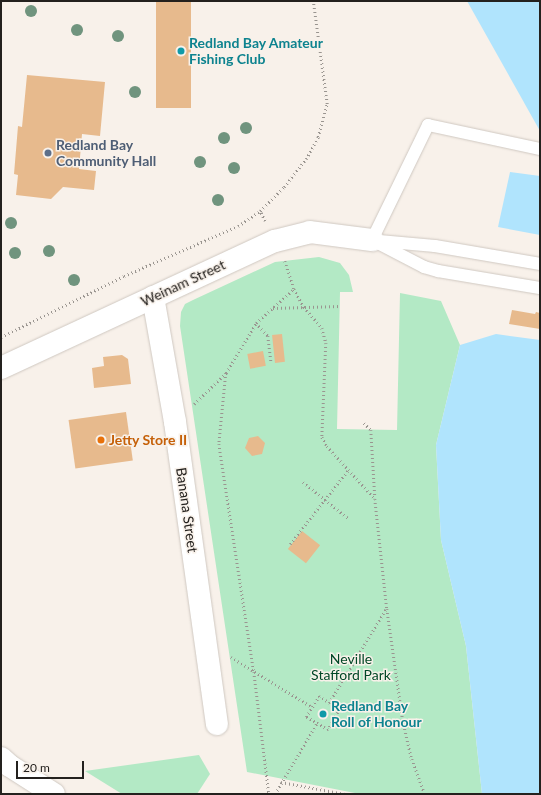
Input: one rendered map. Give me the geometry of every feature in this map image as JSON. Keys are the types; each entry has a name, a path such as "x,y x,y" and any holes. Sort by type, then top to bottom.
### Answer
{"street":[{"name":"Weinam Street","path":"1,368 275,241 310,232 372,240"},
{"name":"Banana Street","path":"153,297 175,422 207,643 217,724"},
{"path":"4,766 54,794"}],"lane":[{"path":"372,240 428,125 540,149"},
{"path":"372,240 435,246 540,264"},
{"path":"372,240 424,267 438,271 540,288"}],"path":[{"path":"1,337 124,276 238,226 260,211 284,187 306,159 318,137 327,104 313,1"},
{"path":"260,211 286,263 294,289 304,307 322,328 326,343 322,437 327,446 375,499"},
{"path":"175,422 226,373 256,323 294,289"},
{"path":"272,308 340,306"},
{"path":"256,323 268,336 271,362"},
{"path":"226,373 219,444 254,672 269,794"},
{"path":"364,423 371,430 375,499 387,609 403,722 412,759 425,794"},
{"path":"290,544 349,469"},
{"path":"303,482 348,518"},
{"path":"329,703 387,609"},
{"path":"207,643 312,707"},
{"path":"319,696 329,703 340,709 328,730 306,717 319,696"},
{"path":"275,794 317,723"},
{"path":"281,782 345,794"}],"green space":[{"name":"Neville Stafford Park","path":"319,257 340,263 349,275 353,292 340,292 337,429 397,430 400,293 441,301 460,345 436,445 441,540 466,646 482,794 360,794 247,772 180,326 181,312 185,304 275,262"},
{"path":"199,755 210,774 197,794 122,794 85,771"}],"water":[{"path":"467,1 540,1 540,131"},
{"path":"510,172 540,176 540,235 498,227"},
{"path":"496,334 540,340 540,794 482,794 466,646 441,540 436,445 460,345"}],"building":[{"name":"Redland Bay Amateur Fishing Club","path":"156,1 191,1 191,108 156,108"},
{"name":"Redland Bay Community Hall","path":"27,75 105,82 100,136 82,134 79,169 96,171 94,190 63,187 51,199 16,195 18,175 14,174 18,126 22,127"},
{"path":"512,310 535,314 536,312 540,313 540,329 509,324"},
{"path":"282,334 285,362 275,363 272,335"},
{"path":"263,351 266,366 250,369 247,354"},
{"path":"122,355 128,359 131,384 94,388 92,368 104,366 103,357"},
{"name":"Jetty Store II","path":"126,412 133,461 75,469 69,420"},
{"path":"258,436 265,443 262,454 252,456 245,448 249,438"},
{"path":"302,531 320,545 306,563 288,549"}],"place":[{"name":"Redland Bay Amateur Fishing Club","path":"181,51"},
{"name":"Redland Bay Community Hall","path":"48,153"},
{"name":"Jetty Store II","path":"101,440"},
{"name":"Redland Bay Roll of Honour","path":"323,714"}]}
